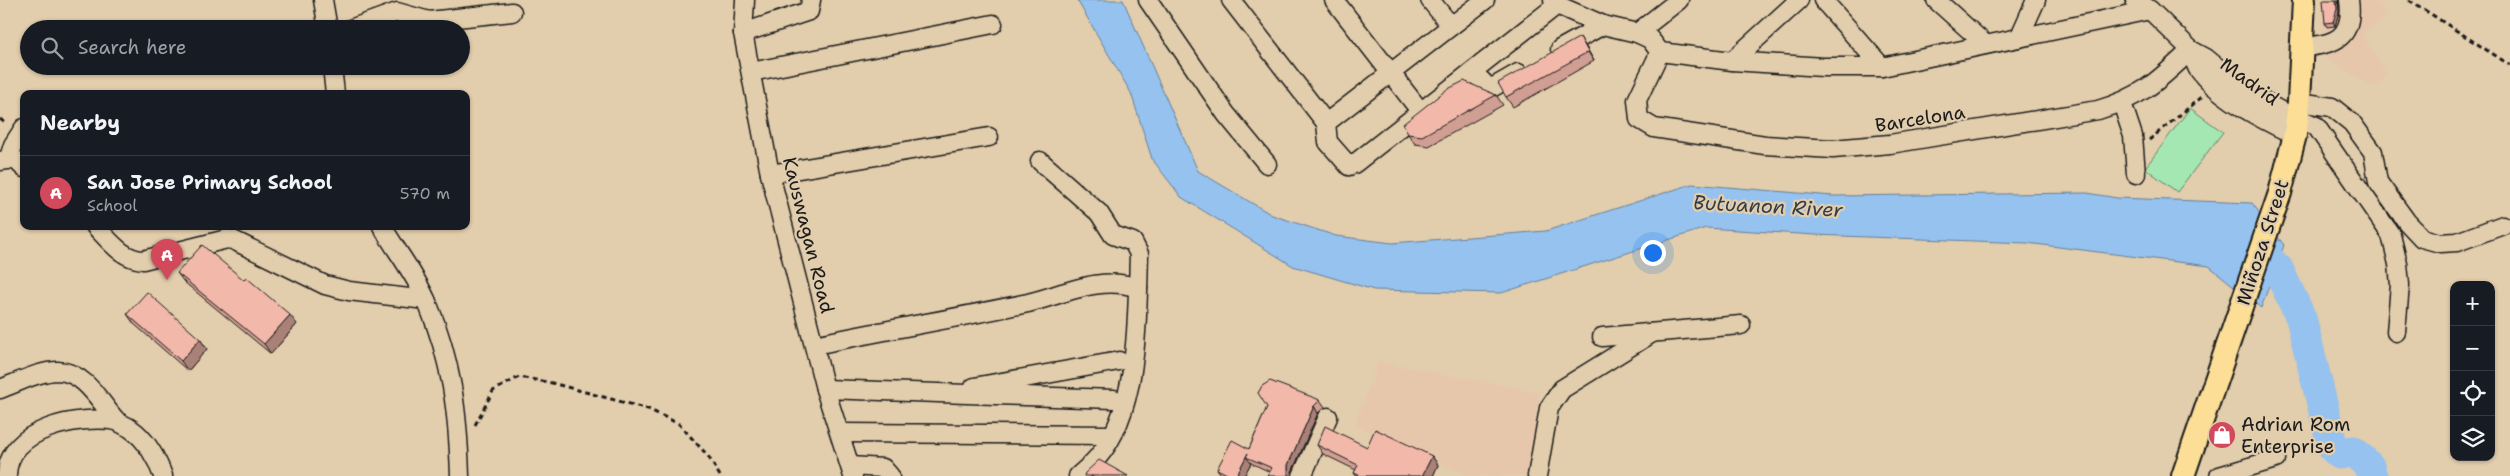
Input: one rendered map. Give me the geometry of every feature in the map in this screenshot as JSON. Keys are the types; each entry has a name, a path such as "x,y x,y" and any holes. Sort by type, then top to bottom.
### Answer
{"main road":[{"name":"Miñoza Street","path":"2183,476 2280,193 2297,118 2304,0"}],"street":[{"path":"323,0 326,20"},
{"name":"Kauswagan Road","path":"745,0 743,33 770,174 825,389 851,471"},
{"path":"743,33 809,11 811,0"},
{"path":"1148,0 1226,114 1267,164"},
{"path":"1230,0 1326,123 1328,142 1349,166 1473,72 1555,3 1603,24 1637,33 1650,39 1660,52 1823,68 1882,67 2150,10"},
{"path":"1334,0 1421,112"},
{"path":"1430,0 1451,26"},
{"path":"1326,123 1485,0"},
{"path":"1637,33 1679,0"},
{"path":"1732,60 1799,0"},
{"path":"1823,0 1882,67"},
{"path":"1936,0 1985,44"},
{"path":"2019,38 2036,0"},
{"name":"Madrid","path":"2135,0 2150,10 2191,50 2206,58 2258,99 2297,118"},
{"path":"2302,47 2324,46 2335,42 2344,34 2350,12 2349,0"},
{"path":"368,20 397,6 427,20"},
{"path":"438,20 512,12"},
{"path":"750,72 993,24"},
{"path":"1548,56 1603,24"},
{"name":"Madrid","path":"2191,50 2198,68 2215,85 2256,116 2297,118"},
{"name":"Barcelona","path":"1660,52 1637,100 1639,119 1654,128 1765,145 1833,149 1890,144 2063,117 2122,103 2155,84 2191,50"},
{"path":"1473,72 1490,89 1533,66"},
{"path":"333,75 335,90"},
{"path":"2122,103 2133,136 2136,174"},
{"path":"2297,118 2332,107 2352,123 2373,152 2378,182 2407,222 2422,238 2440,242 2457,242 2502,225"},
{"path":"2297,118 2316,126 2391,235 2398,264 2400,286 2396,332"},
{"path":"11,162 14,145 20,135"},
{"path":"770,174 989,137"},
{"path":"1040,161 1099,212 1112,235 1132,242 1139,254 1136,341 1124,406 1112,435 1098,457 1078,476"},
{"path":"99,230 125,256 133,260 143,260 227,239 326,285 349,291 426,300"},
{"path":"384,230 426,300 449,370 456,403 460,476"},
{"path":"815,345 1028,302 1086,286 1122,282 1138,288"},
{"path":"1602,337 1742,325"},
{"path":"1537,476 1549,408 1562,389 1652,333"},
{"path":"942,392 1119,361"},
{"path":"1080,398 1082,368"},
{"path":"0,389 33,377 59,371 74,376 90,387 117,421"},
{"path":"825,389 1114,399"},
{"path":"1302,476 1328,417"},
{"path":"8,471 20,443 38,433 78,420 100,418 117,421 133,430 156,458 162,476"},
{"path":"840,432 1112,435"},
{"path":"0,444 8,471"},
{"path":"2219,476 2276,459"},
{"path":"851,471 883,468 890,476"}],"path":[{"path":"2409,0 2510,66"},
{"path":"2135,152 2215,85"},
{"path":"472,430 493,391 519,377 528,378 648,410 679,424 708,456 720,476"}],"shaded area":[{"path":"2322,0 2374,0 2387,16 2362,34 2387,75 2375,88 2323,55"},
{"path":"1378,362 1539,392 1530,476 1469,476 1355,424"}],"green space":[{"path":"2190,108 2223,132 2177,192 2145,168"}],"water":[{"path":"1077,0 1123,0 1198,171 1272,215 1336,236 1392,243 1546,231 1692,184 1833,196 2087,193 2117,198 2252,203 2284,245 2261,308 2209,266 2027,243 1815,235 1706,228 1501,293 1374,290 1293,266 1181,197 1152,159 1131,93"}],"building":[{"path":"2323,0 2336,0 2337,9 2333,22 2325,23"},
{"path":"1580,37 1588,52 1506,97 1498,83"},
{"path":"1464,81 1496,95 1422,136 1408,134 1403,124 1446,90"},
{"path":"202,245 244,280 246,277 290,315 264,344 177,273"},
{"path":"147,292 200,339 181,361 127,314"},
{"path":"1270,381 1320,400 1314,406 1288,465 1288,476 1267,476 1272,468 1246,457 1248,453 1236,476 1231,476 1217,469 1232,440 1249,449 1267,407 1258,393 1262,386"},
{"path":"1325,426 1367,447 1375,429 1432,456 1422,476 1361,476 1354,473 1358,465 1317,445"},
{"path":"1099,460 1128,476 1084,476"}],"waterway":[{"name":"Butuanon River","path":"2245,237 2278,269 2301,318 2333,448 2340,454 2353,451 2369,466 2372,476"}],"place":[{"name":"San Jose Primary School","path":"167,280"},
{"name":"Adrian Rom Enterprise","path":"2222,435"}]}
